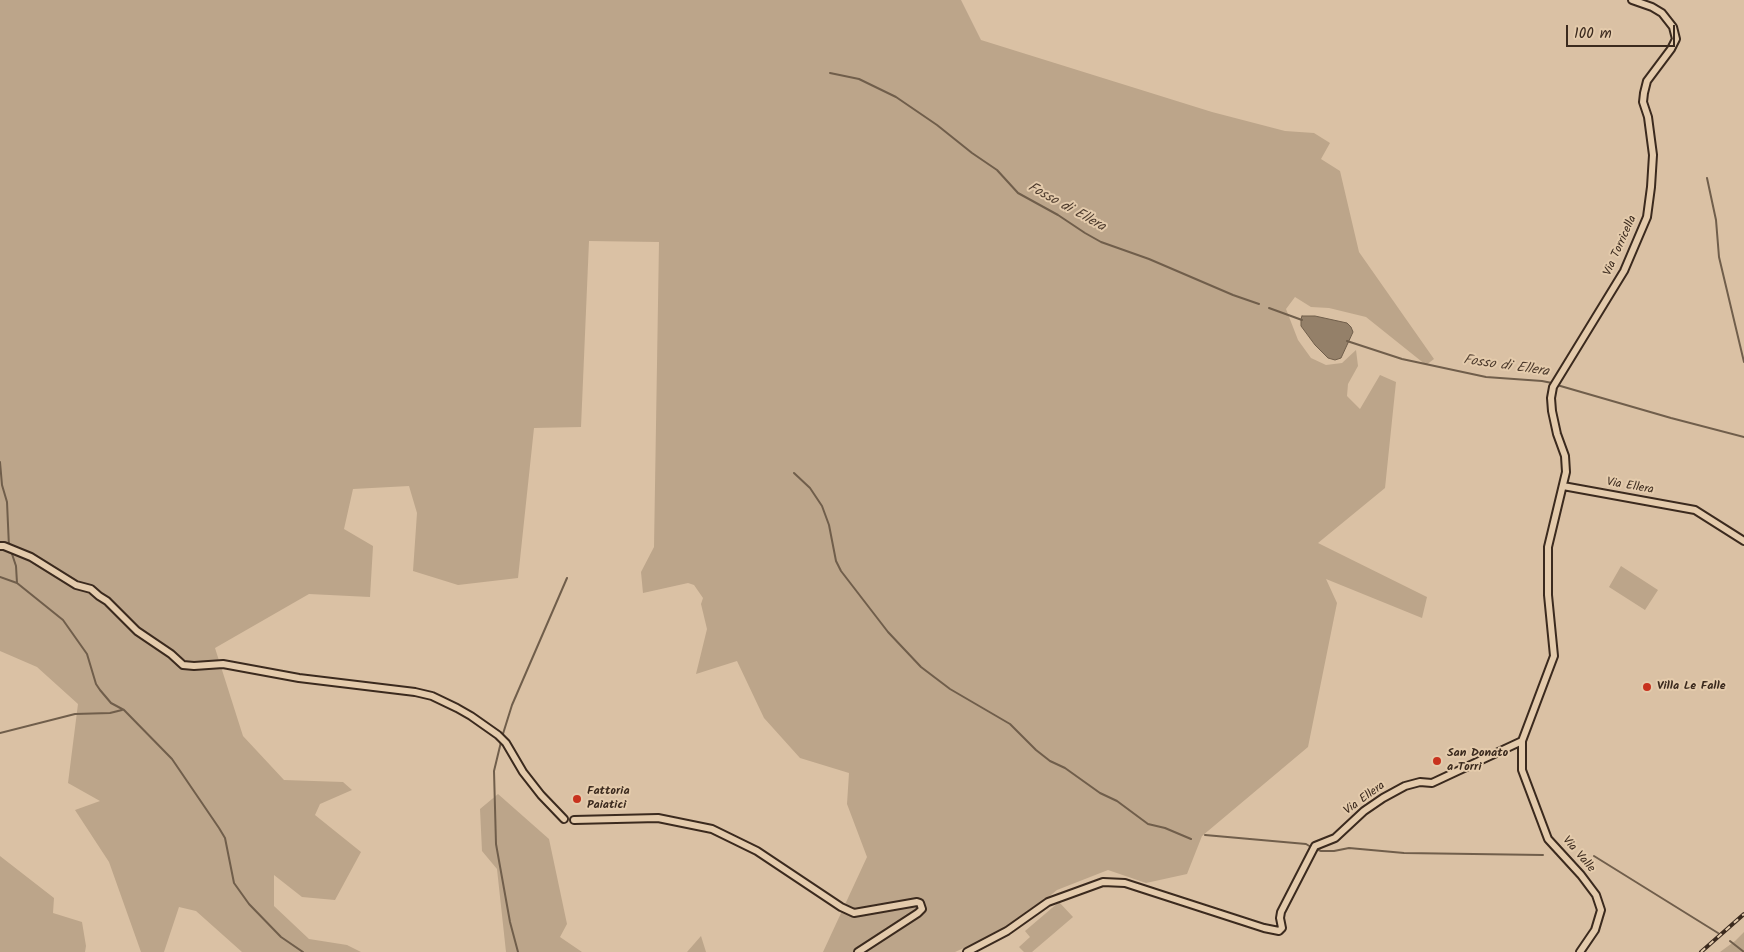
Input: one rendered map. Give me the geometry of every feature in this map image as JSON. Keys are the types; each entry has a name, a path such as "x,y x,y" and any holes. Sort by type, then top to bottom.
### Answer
{"street":[{"name":"Via Torricella","path":"1564,486 1566,456 1557,434 1552,411 1551,398 1554,385 1624,271 1647,217 1653,155 1648,117 1643,102 1644,93 1647,81 1671,49 1676,39 1673,27 1662,13 1632,0"},
{"name":"Via Ellera","path":"1564,486 1695,510 1744,541"},
{"path":"1522,741 1554,656 1548,595 1548,547 1564,486"},
{"path":"2,546 31,557 76,585 91,589 107,601 137,631 171,654 183,665 223,664 299,678 432,696 464,712 498,735 506,743 523,772 541,795 564,819"},
{"name":"Via Ellera","path":"967,952 1007,931 1048,902 1103,882 1125,883 1278,931 1282,928 1280,912 1313,849 1335,838 1364,811 1405,786 1420,782 1432,782 1522,741"},
{"name":"Via Valle","path":"1522,741 1522,770 1548,839 1596,895 1600,910 1599,920 1595,930 1580,952"},
{"path":"574,820 658,818 712,829 757,851 841,907 854,913 920,902 922,907 918,913 858,952"}],"shaded area":[{"path":"0,0 961,0 981,40 1212,112 1285,131 1314,133 1330,143 1321,159 1340,171 1359,252 1434,359 1426,365 1366,317 1329,308 1311,307 1295,297 1286,309 1298,340 1311,358 1326,365 1342,363 1356,350 1358,366 1348,384 1347,396 1360,409 1380,375 1396,382 1385,488 1318,543 1427,597 1422,618 1326,579 1337,603 1308,747 1202,836 1187,874 1146,883 1108,870 1057,890 1014,925 955,952 823,952 867,857 847,804 849,773 800,758 764,718 737,661 696,674 707,629 701,604 703,598 694,585 688,583 643,593 641,572 654,547 659,242 589,241 581,427 534,428 518,578 458,585 413,571 417,513 409,486 353,489 344,529 373,546 370,597 309,594 215,648 243,736 284,780 343,782 352,790 320,804 315,815 361,852 335,900 302,897 274,875 274,906 309,939 347,945 361,952 242,952 196,911 179,907 164,952 141,952 109,862 75,810 100,801 68,783 78,704 37,667 0,651"},
{"path":"1302,316 1315,316 1347,323 1351,327 1353,332 1341,358 1335,360 1328,358 1315,345 1301,326"},
{"path":"1621,566 1658,590 1645,610 1609,587"},
{"path":"498,794 549,839 567,924 560,937 582,952 506,952 497,869 482,851 480,809"},
{"path":"0,856 54,898 53,913 82,922 86,946 85,952 0,952"},
{"path":"1059,902 1073,917 1032,952 1024,952 1019,947 1030,937 1025,931"},
{"path":"1744,932 1744,952 1720,952 1735,941"},
{"path":"701,936 706,952 687,952"}],"waterway":[{"name":"Fosso di Ellera","path":"830,73 859,79 896,97 997,170 1018,193 1101,242 1149,259 1233,295 1259,304"},
{"path":"1707,178 1716,220 1719,257 1744,362"},
{"name":"Fosso di Ellera","path":"1269,308 1302,320"},
{"name":"Fosso di Ellera","path":"1347,341 1402,359 1486,377 1552,383"},
{"name":"Fosso di Ellera","path":"1557,385 1744,437"},
{"path":"0,462 2,485 7,502 9,547"},
{"path":"794,473 810,488 822,506 829,525 836,561 841,571 888,632 921,667 950,689 1010,724 1050,761 1065,768 1100,793 1117,801 1148,824 1165,828 1191,839"},
{"path":"11,551 16,566 17,583"},
{"path":"0,577 17,583 63,620 87,654 96,684 100,690 111,703 124,710 172,759 219,828 225,838 234,883 249,904 281,937 303,952"},
{"path":"502,737 512,705 567,578"},
{"path":"0,733 75,714 110,713 122,710"},
{"path":"501,742 494,771 496,844 510,922 518,952"},
{"path":"1205,835 1306,844 1311,847"},
{"path":"1316,849 1334,851 1349,848 1404,853 1543,855"},
{"path":"1594,856 1718,933"},
{"path":"1730,941 1744,952"}],"railway":[{"path":"1701,952 1744,914"}],"place":[{"name":"Villa Le Falle","path":"1647,687"},
{"name":"San Donato a Torri","path":"1437,761"},
{"name":"Fattoria Paiatici","path":"577,799"}]}
